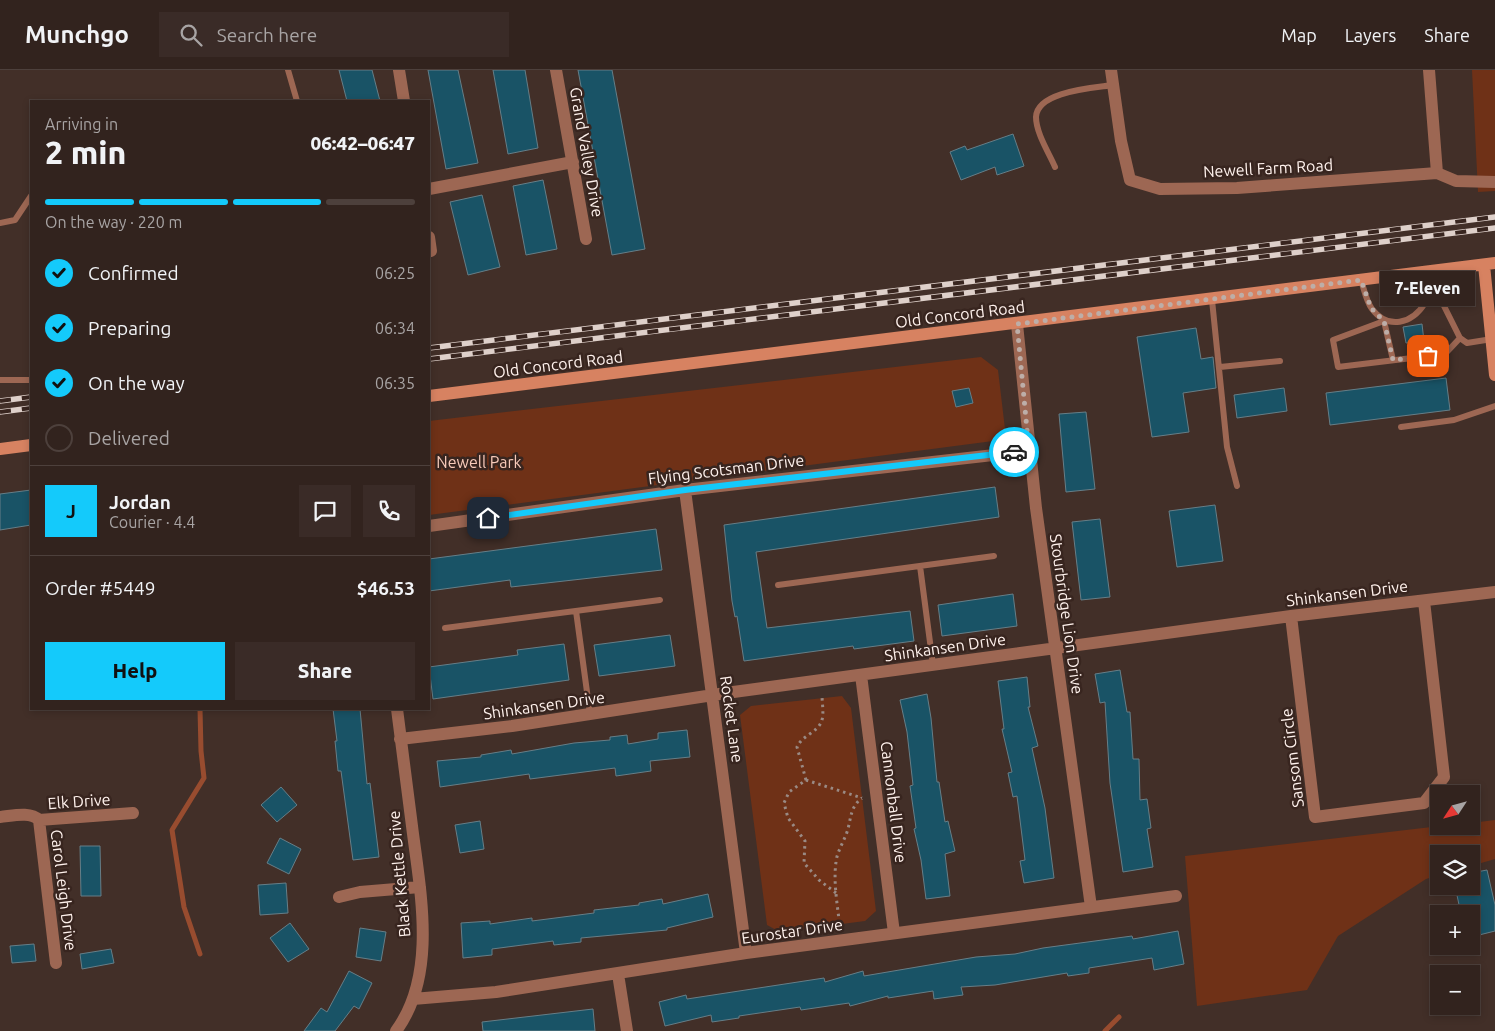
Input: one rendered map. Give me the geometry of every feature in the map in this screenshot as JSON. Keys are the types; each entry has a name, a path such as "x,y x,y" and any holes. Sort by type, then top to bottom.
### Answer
{"street":[{"path":"399,70 404,100"},
{"name":"Grand Valley Drive","path":"556,70 586,239"},
{"path":"1111,70 1114,89"},
{"path":"1429,70 1437,173"},
{"name":"Newell Farm Road","path":"1114,89 1130,180 1160,189 1237,188 1437,173 1456,181 1495,182"},
{"path":"430,189 572,162"},
{"path":"430,244 431,251"},
{"path":"1490,264 1495,375"},
{"name":"Old Concord Road","path":"430,396 1490,264"},
{"name":"Stourbridge Lion Drive","path":"1017,324 1029,451 1091,907"},
{"path":"0,449 30,445"},
{"name":"Flying Scotsman Drive","path":"430,526 685,490 1029,451"},
{"name":"Rocket Lane","path":"685,490 746,953"},
{"name":"Shinkansen Drive","path":"400,739 590,715 712,695 1055,648 1152,637 1291,616 1495,592"},
{"name":"Sansom Circle","path":"1291,616 1315,817 1424,803 1444,777 1424,601"},
{"name":"Cannonball Drive","path":"861,675 894,932"},
{"name":"Black Kettle Drive","path":"396,1031 413,999 418,981 423,937 420,887 397,710"},
{"name":"Elk Drive","path":"0,817 26,815 35,816 39,820 133,813"},
{"name":"Carol Leigh Drive","path":"39,820 56,963"},
{"path":"339,897 360,892 420,887"},
{"name":"Eurostar Drive","path":"413,999 496,992 894,932 1176,896"},
{"path":"618,974 627,1031"}],"lane":[{"path":"288,70 297,100"},
{"path":"1055,167 1036,118 1042,104 1063,94 1114,89"},
{"path":"0,223 15,220 30,198"},
{"path":"1361,280 1371,308 1384,321 1396,324 1408,320 1427,302 1436,270"},
{"path":"1212,300 1228,447 1237,486"},
{"path":"1427,302 1442,302 1460,338 1467,343 1492,339"},
{"path":"1384,321 1333,340 1338,367 1445,354 1460,338"},
{"path":"1384,321 1393,360"},
{"path":"1220,367 1280,361"},
{"path":"0,380 30,380"},
{"path":"1401,427 1454,420 1495,406"},
{"path":"778,585 994,556"},
{"path":"920,566 933,666"},
{"path":"445,628 660,600"},
{"path":"576,611 590,715"}],"path":[{"path":"806,780 797,748 799,743 818,727 821,721 822,695"},
{"path":"806,780 862,798 851,813 846,836 836,861 836,893 840,929"},
{"path":"806,780 789,792 784,804 785,812 805,841 804,863 819,880 836,893"}],"green space":[{"path":"1472,70 1495,70 1495,191 1478,192"},
{"name":"Newell Park","path":"981,357 998,370 1005,429 1001,437 993,441 430,515 430,421"},
{"path":"842,696 851,708 876,911 865,921 780,932 767,925 740,715 751,706"},
{"path":"1495,820 1495,859 1480,863 1480,845 1430,845 1430,878 1338,936 1307,990 1197,1006 1185,856 1430,827 1430,835 1480,835 1480,822"}],"building":[{"path":"339,70 372,70 380,100 347,100"},
{"path":"428,70 458,70 478,163 446,169"},
{"path":"493,70 525,70 538,148 508,154"},
{"path":"578,70 612,70 645,249 612,255"},
{"path":"1013,134 1024,166 997,175 995,167 961,180 950,152 965,146 967,150"},
{"path":"543,180 557,249 526,255 513,186"},
{"path":"482,195 500,267 468,275 450,202"},
{"path":"1422,324 1424,341 1406,343 1403,327"},
{"path":"1196,328 1201,359 1213,357 1216,388 1183,393 1189,432 1152,437 1137,337"},
{"path":"1446,378 1450,410 1330,425 1326,393"},
{"path":"969,388 973,403 956,407 952,391"},
{"path":"1284,388 1287,411 1237,418 1234,395"},
{"path":"1086,412 1095,489 1066,492 1059,414"},
{"path":"995,487 999,517 756,552 767,628 910,611 914,641 854,649 853,646 744,661 737,616 735,617 732,601 724,525"},
{"path":"30,490 30,525 0,530 0,494"},
{"path":"1215,505 1223,561 1177,567 1169,511"},
{"path":"1100,519 1110,597 1081,600 1072,522"},
{"path":"656,529 662,570 511,587 510,580 430,591 430,559"},
{"path":"1013,594 1017,626 942,636 938,605"},
{"path":"670,635 675,666 599,676 594,645"},
{"path":"564,644 569,680 433,699 430,667 518,655 517,650"},
{"path":"1120,670 1127,712 1130,712 1133,759 1139,759 1140,800 1147,799 1151,828 1147,829 1153,867 1123,872 1110,783 1105,702 1100,703 1095,674"},
{"path":"1027,677 1030,707 1028,707 1038,746 1032,748 1045,808 1054,878 1024,883 1020,861 1025,860 1017,796 1013,797 1008,773 1012,772 1002,729 1004,729 998,681"},
{"path":"927,694 937,782 939,782 945,822 948,821 955,851 945,854 950,896 926,899 921,860 914,829 916,828 910,786 913,785 907,732 900,700"},
{"path":"333,710 360,710 367,784 370,783 379,857 353,860 341,771 338,771 335,741 337,741"},
{"path":"687,730 690,757 650,761 651,771 616,776 615,768 530,779 529,774 440,787 437,761 481,757 481,755 511,750 512,754 574,743 610,740 610,737 627,735 628,744 658,739 658,733"},
{"path":"281,787 297,805 277,822 261,805"},
{"path":"480,821 484,849 460,853 455,825"},
{"path":"280,838 301,849 289,874 267,863"},
{"path":"80,846 100,846 101,896 81,896"},
{"path":"1487,870 1495,905 1495,931 1480,935 1480,905 1459,905 1457,895 1480,895 1480,871"},
{"path":"286,883 288,913 260,915 258,885"},
{"path":"708,894 713,917 667,928 667,930 581,938 581,942 554,945 553,941 492,949 492,955 463,958 461,923 490,921 490,924 532,918 532,921 594,913 594,910 639,905 639,903 662,899 663,904"},
{"path":"290,923 309,949 288,962 270,938"},
{"path":"360,928 386,932 381,961 356,957"},
{"path":"1178,931 1184,964 1154,970 1152,958 1089,968 1089,973 1068,976 1067,973 995,985 961,987 963,995 934,999 933,991 888,998 888,996 850,1006 849,1003 801,1010 800,1007 712,1022 711,1015 665,1026 659,1002 686,995 687,999 824,978 825,982 863,971 864,976 976,957 1015,954 1043,948 1132,936 1133,939"},
{"path":"34,944 36,961 12,963 10,946"},
{"path":"111,949 114,963 82,969 80,954"},
{"path":"349,971 372,983 359,1009 354,1006 335,1031 304,1031 321,1008 327,1012"},
{"path":"593,1009 595,1031 483,1031 482,1022"}],"waterway":[{"path":"200,710 204,778 172,830 184,907 200,954"},
{"path":"1105,1031 1119,1017"}],"railway":[{"path":"430,348 1495,217"},
{"path":"430,359 1495,228"},
{"path":"0,401 30,397"},
{"path":"0,412 30,408"}],"way so far":[{"path":"1014,452 1029,451 1017,324 1361,280 1371,308 1384,321 1393,360 1428,356"}],"place":[{"name":"7-Eleven","path":"1428,356"}],"route":[{"path":"488,518 685,490 1014,452"}]}
